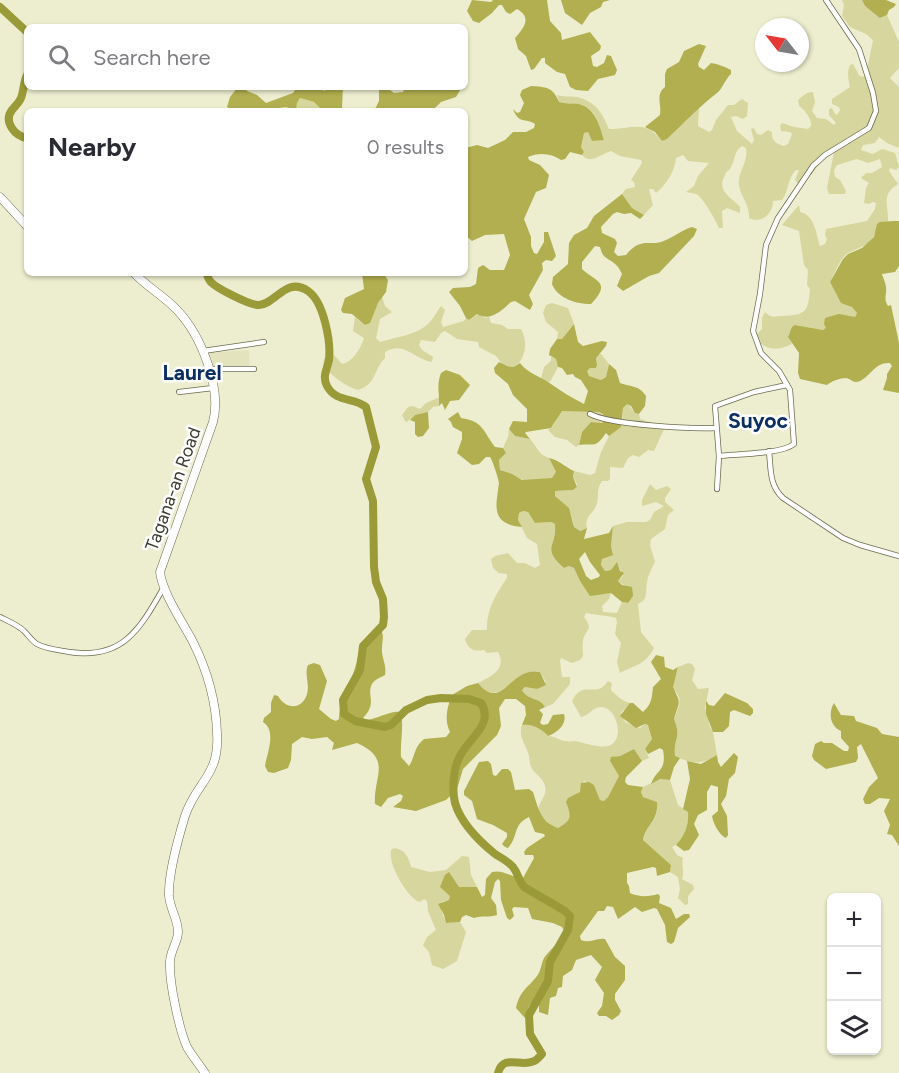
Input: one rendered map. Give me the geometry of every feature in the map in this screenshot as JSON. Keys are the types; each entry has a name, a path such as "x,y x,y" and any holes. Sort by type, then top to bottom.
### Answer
{"main road":[{"path":"0,197 24,223"},
{"name":"Tagana-an Road","path":"138,276 168,301 195,332 209,369 216,408 160,574 206,674 213,696 217,724 217,749 214,765 186,814 169,891 170,905 178,930 170,960 177,1007 186,1044 205,1073"}],"street":[{"path":"718,456 791,447 795,442 790,390 779,371 761,353 753,331 760,294 764,252 778,218 813,166 825,155 869,128 876,111 873,93 857,43 826,0"},
{"path":"203,351 264,342"},
{"path":"209,369 254,369"},
{"path":"717,489 718,456 715,408 717,405 754,392 787,385"},
{"path":"179,392 213,388"},
{"path":"590,414 627,422 681,428 716,428"},
{"path":"769,451 772,483 783,498 843,538 899,556"},
{"path":"0,617 23,630 40,645 83,654 98,653 116,647 127,640 146,616 164,587"}],"shaded area":[{"path":"472,0 491,2 493,0 547,0 550,21 561,33 562,40 590,32 601,46 600,50 591,56 593,66 597,67 604,63 607,55 611,56 617,70 615,75 598,79 588,91 570,87 565,74 557,72 545,63 545,58 542,58 531,70 526,56 518,49 515,38 525,24 525,16 522,12 517,9 510,14 502,5 499,5 479,23 473,21 467,11"},
{"path":"561,0 610,0 603,2 601,7 590,13 582,25 565,13"},
{"path":"842,0 862,0 865,6 881,18 887,15 899,42 899,68 890,78 899,87 899,148 879,137 875,143 863,145 861,150 873,154 882,149 895,153 899,167 896,170 890,168 889,171 898,184 892,188 887,197 888,223 877,224 871,240 845,255 830,282 839,299 857,313 855,317 823,330 796,325 788,336 792,344 776,349 762,345 754,337 762,329 762,318 765,312 774,317 801,313 807,307 810,289 807,285 808,270 804,265 799,231 782,225 799,205 800,212 812,221 820,246 825,244 827,239 826,229 867,221 876,203 864,203 869,183 861,178 866,173 872,173 882,167 880,159 868,163 857,159 837,165 834,170 835,177 840,180 846,191 845,194 829,194 827,188 834,152 829,150 824,152 815,170 803,185 799,185 795,180 799,170 796,170 782,200 773,201 766,217 753,220 749,218 739,186 746,153 746,148 742,146 726,173 722,186 723,190 740,207 740,213 727,208 722,211 723,228 719,228 699,196 686,192 694,186 698,176 709,163 688,161 683,155 676,158 672,173 660,190 656,193 653,189 649,189 653,205 644,215 632,208 622,194 626,189 635,187 631,180 642,163 641,160 620,156 611,151 592,159 585,158 581,147 584,133 588,132 592,141 604,139 599,123 585,106 559,102 557,95 589,101 601,113 609,129 644,128 656,134 662,141 667,139 699,108 698,126 709,132 728,105 734,105 742,99 748,103 747,116 743,119 736,116 731,117 737,131 752,144 754,140 751,129 754,128 757,134 761,135 768,130 772,132 775,141 784,146 788,144 792,134 781,131 782,123 808,129 811,126 798,100 806,93 813,92 815,102 812,111 817,118 826,119 834,125 836,123 829,115 829,109 832,108 837,115 840,110 832,104 832,99 850,87 848,70 850,65 853,64 862,77 868,74 873,40 850,27 842,16 844,5"},
{"path":"862,0 886,0 896,4 887,15 880,18 865,6"},
{"path":"699,44 706,46 698,64 699,67 704,70 713,63 731,70 731,74 717,93 662,141 655,132 645,127 660,115 660,93 665,87 665,74 667,69 679,62 684,51"},
{"path":"531,86 541,87 554,93 559,102 585,106 596,118 604,140 592,141 588,132 584,133 582,155 570,152 565,159 561,160 545,154 528,157 549,175 546,188 536,192 524,219 531,237 531,246 537,254 544,242 544,232 548,232 556,256 552,261 546,260 542,263 543,270 529,295 533,304 530,310 515,301 491,316 477,314 469,320 449,292 453,288 470,287 476,284 478,268 483,265 490,270 504,270 510,255 504,234 485,235 472,241 468,238 468,147 477,145 488,148 505,140 513,132 526,132 534,128 535,124 520,119 513,109 517,113 520,112 524,103 520,95 522,90"},
{"path":"236,90 246,90 266,103 293,93 295,90 343,90 342,108 320,108 314,102 300,98 296,108 229,108 227,107 230,97"},
{"path":"379,90 390,90 394,93 404,90 460,90 456,97 441,102 435,108 376,108 379,101"},
{"path":"300,98 314,102 320,108 296,108"},
{"path":"622,194 632,208 644,215 640,219 631,213 617,212 601,227 602,233 615,239 617,243 614,252 618,256 626,255 637,245 661,242 692,227 697,229 694,236 659,273 623,291 617,286 622,274 620,270 604,256 600,247 595,246 582,262 582,269 600,283 601,287 597,297 591,304 574,302 563,297 552,284 553,277 568,264 569,243 574,235 587,228 594,216"},
{"path":"899,221 899,266 895,272 882,274 886,286 886,301 888,306 891,305 899,343 899,393 883,390 887,374 892,366 890,363 877,367 858,382 844,378 827,385 800,379 799,353 788,337 792,327 795,325 823,330 826,328 825,318 839,314 855,317 857,313 852,307 841,303 830,282 843,259 848,254 862,248 874,237 877,224"},
{"path":"362,276 385,276 388,280 386,292 378,303 370,323 365,325 352,314 343,313 341,310 345,298 364,289"},
{"path":"382,297 385,306 392,312 380,319 376,338 380,342 419,330 430,322 441,306 445,310 441,322 443,327 464,321 466,318 469,320 478,314 485,318 489,317 491,323 508,329 521,329 525,344 522,359 515,367 503,365 496,356 479,347 478,342 457,339 445,331 435,342 421,340 419,345 422,350 433,357 432,362 404,349 392,349 385,352 385,358 369,384 358,390 348,386 323,366 324,358 334,355 342,364 353,358 364,338 353,331 355,317 365,325 369,323"},
{"path":"552,303 568,308 574,324 562,339 557,339 558,332 546,322 543,313 546,305"},
{"path":"574,324 578,342 583,346 602,341 607,342 596,358 596,368 590,368 587,371 589,376 601,380 606,377 609,364 616,370 620,383 638,388 643,392 646,396 645,406 639,414 627,404 623,408 621,427 609,436 606,433 594,444 579,445 582,432 591,422 602,423 605,418 599,412 562,411 551,428 526,432 530,439 515,436 509,429 513,421 527,422 527,409 513,395 508,384 495,373 494,368 499,362 514,367 520,363 584,404 588,391 581,380 573,374 567,375 562,368 558,367 556,359 549,355 557,339 562,339"},
{"path":"249,350 250,366 209,369 208,353"},
{"path":"598,353 609,364 606,377 601,380 589,376 586,371 596,368"},
{"path":"551,357 556,359 558,367 550,382 541,379 544,367 551,361"},
{"path":"446,370 460,375 470,385 459,400 450,401 445,410 442,403 439,406 438,386 441,373"},
{"path":"440,397 439,406 433,407 426,414 415,415 407,422 405,421 402,415 408,407 413,406 420,409 426,403"},
{"path":"627,403 635,413 639,414 640,419 665,427 654,451 648,450 639,457 633,455 628,458 623,468 610,467 610,479 602,481 600,485 597,503 587,519 587,528 579,531 574,527 568,509 555,496 555,491 573,490 577,487 573,477 574,471 590,475 595,473 601,452 609,436 622,423 623,408"},
{"path":"562,411 599,412 604,414 605,419 601,423 591,422 582,432 579,445 576,447 567,440 555,437 548,430"},
{"path":"428,412 429,428 423,436 418,437 415,434 415,422 410,420 415,415"},
{"path":"458,412 461,418 478,424 495,447 503,448 506,453 499,460 500,470 522,480 552,478 556,472 549,458 574,471 573,477 577,487 573,490 555,491 555,496 569,508 574,527 580,531 587,528 584,539 609,533 613,526 611,546 613,555 602,559 601,565 605,571 611,570 617,562 620,571 624,573 618,581 622,585 632,587 633,596 628,603 622,602 611,593 590,596 574,568 569,566 564,568 557,561 552,551 555,524 535,523 528,512 523,511 519,513 518,520 522,527 504,522 500,518 497,512 499,483 490,457 486,457 479,464 472,465 457,453 462,432 453,427 448,419","holes":["585,552 600,575 591,580 586,576 579,559"]},
{"path":"509,429 515,436 530,439 540,453 549,458 556,475 552,478 526,481 500,470 499,460 506,453 503,448"},
{"path":"650,484 656,490 667,486 671,489 665,502 674,510 668,515 665,529 651,539 650,545 655,562 648,579 645,597 638,604 641,632 654,648 651,654 639,664 620,673 617,662 621,643 615,634 616,618 586,613 584,617 589,627 583,640 583,656 572,663 561,658 562,677 570,677 570,684 553,704 545,707 527,696 522,690 525,687 537,689 546,682 540,672 530,672 521,676 501,691 494,693 487,691 478,683 497,671 501,663 498,652 487,653 484,650 474,650 469,647 465,639 472,630 487,630 490,609 507,578 507,574 499,573 493,568 491,559 508,553 517,563 525,563 535,568 540,565 537,544 527,538 518,520 519,513 528,512 535,523 555,524 552,547 554,557 564,568 569,566 574,568 590,595 611,593 602,606 603,612 617,613 622,602 628,603 627,587 618,581 623,576 617,563 611,570 605,571 601,565 602,559 613,554 611,546 613,526 627,522 646,522 650,520 654,512 664,506 656,502 642,506 642,500"},
{"path":"377,631 383,634 382,651 385,675 372,684 370,708 363,718 366,720 401,712 401,757 409,766 418,746 424,739 446,737 450,732 447,714 452,695 467,686 478,683 487,691 494,693 521,675 540,672 546,685 537,689 525,687 522,690 527,696 545,707 539,710 543,714 540,723 548,724 553,715 564,714 563,724 548,736 536,727 522,725 526,715 525,706 516,699 505,699 499,708 501,726 497,735 463,769 457,789 446,800 416,811 393,807 401,801 403,796 400,794 388,798 381,807 375,804 378,762 375,755 357,743 332,750 334,743 327,737 312,739 302,737 292,744 288,768 274,773 268,772 265,766 270,731 263,722 271,712 274,695 289,706 297,706 305,700 307,694 308,665 314,663 320,665 327,681 319,709 336,721 339,719 342,700 362,643"},
{"path":"656,655 664,657 665,667 673,670 678,667 673,687 679,702 674,719 677,731 675,756 680,758 670,780 660,779 651,784 664,762 663,750 660,748 648,754 645,749 652,739 648,725 636,728 620,716 630,703 643,712 648,706 653,687 661,679 651,662"},
{"path":"688,663 692,664 695,669 692,680 698,689 709,688 705,708 713,732 717,755 701,762 686,761 675,756 677,731 674,719 679,701 673,684 678,667"},
{"path":"608,681 612,683 611,690 622,700 630,703 621,712 625,722 640,728 645,724 648,725 652,739 645,749 649,758 642,761 634,749 616,756 610,761 619,776 608,797 604,801 600,800 594,785 584,781 580,792 568,807 571,817 558,828 552,826 538,813 546,790 542,780 530,765 529,755 521,736 522,725 536,727 548,736 564,741 600,746 614,743 617,738 617,725 615,718 607,708 598,707 581,717 572,701 581,691 599,689"},
{"path":"725,693 747,703 753,709 753,713 750,716 734,710 730,712 729,726 723,732 713,732 706,714 706,701 709,705 714,706"},
{"path":"834,703 841,715 854,716 856,721 877,728 882,734 899,737 899,846 892,835 887,834 890,825 884,811 890,799 879,798 870,804 865,804 863,799 869,787 878,778 861,744 857,747 856,762 826,769 812,756 815,744 821,741 832,743 848,751 849,747 841,738 841,731 834,726 831,719"},
{"path":"634,749 642,761 626,777 625,782 628,785 643,787 641,792 643,797 657,802 656,814 643,840 671,865 670,872 657,876 656,868 653,867 627,873 630,893 644,896 658,894 659,903 671,908 676,919 684,914 689,914 690,917 678,928 674,942 671,944 667,942 665,925 657,909 642,912 635,907 618,919 613,907 607,906 604,911 598,911 580,936 584,941 605,939 615,957 625,966 625,980 615,994 615,1000 621,1011 619,1015 612,1020 606,1016 599,1016 597,1013 602,1006 604,993 595,980 602,967 591,955 576,960 572,970 563,976 562,987 558,988 556,996 550,998 548,1015 539,1012 539,1000 536,999 529,1006 525,1018 516,1008 520,997 538,974 544,958 560,939 564,931 562,927 532,919 528,908 514,907 512,909 514,916 510,920 507,918 498,879 491,898 496,905 497,915 474,918 466,915 460,922 446,923 438,904 449,900 450,896 440,887 445,875 449,872 459,887 477,887 482,897 485,895 486,879 492,872 523,878 534,858 533,855 525,855 524,852 545,836 535,832 529,817 520,824 508,848 505,847 502,844 507,833 477,819 472,801 464,795 464,791 479,762 488,761 491,764 493,775 496,776 502,769 508,769 511,772 515,790 529,789 533,792 543,818 558,828 570,817 566,802 568,798 580,792 581,783 589,782 594,785 600,800 604,801 619,776 610,761 611,757 620,756"},
{"path":"734,753 738,757 735,773 729,779 726,796 721,804 727,816 728,835 726,838 721,834 714,822 712,816 718,811 718,787 711,785 707,792 707,810 698,815 694,824 699,835 689,850 684,851 676,845 684,834 688,821 688,812 683,809 690,779 687,761 701,764 717,755 721,767"},
{"path":"660,779 670,780 678,805 688,812 685,832 680,841 672,847 677,855 683,858 682,879 693,885 694,889 688,896 688,904 685,905 678,898 680,889 678,877 670,872 671,865 643,840 656,814 657,802 643,797 641,792 643,787"},
{"path":"394,848 406,855 411,867 430,872 446,870 462,856 469,857 471,875 477,887 459,888 456,883 449,900 441,902 441,910 446,923 460,922 466,932 457,961 443,969 432,965 429,952 423,945 427,937 436,930 428,911 427,901 424,899 417,901 403,885 392,863 391,850"}],"waterway":[{"path":"0,7 24,29"},
{"path":"24,85 21,98 12,110 9,119 12,128 24,137"},
{"path":"208,276 218,287 255,305 265,303 293,287 300,287 308,291 318,304 327,333 329,343 329,360 325,376 327,386 335,395 366,407 376,447 366,479 373,501 374,567 376,582 383,599 384,617 383,625 363,646 360,670 343,700 344,714 355,721 385,727 391,725 406,710 427,700 469,699 481,703 485,718 478,732 463,751 455,768 455,803 466,824 495,854 513,867 524,887 570,916 568,930 550,962 548,981 529,1015 530,1034 542,1054 529,1063 504,1064 498,1073"}],"district":[{"name":"Laurel","path":"192,373"},
{"name":"Suyoc","path":"758,421"}]}
